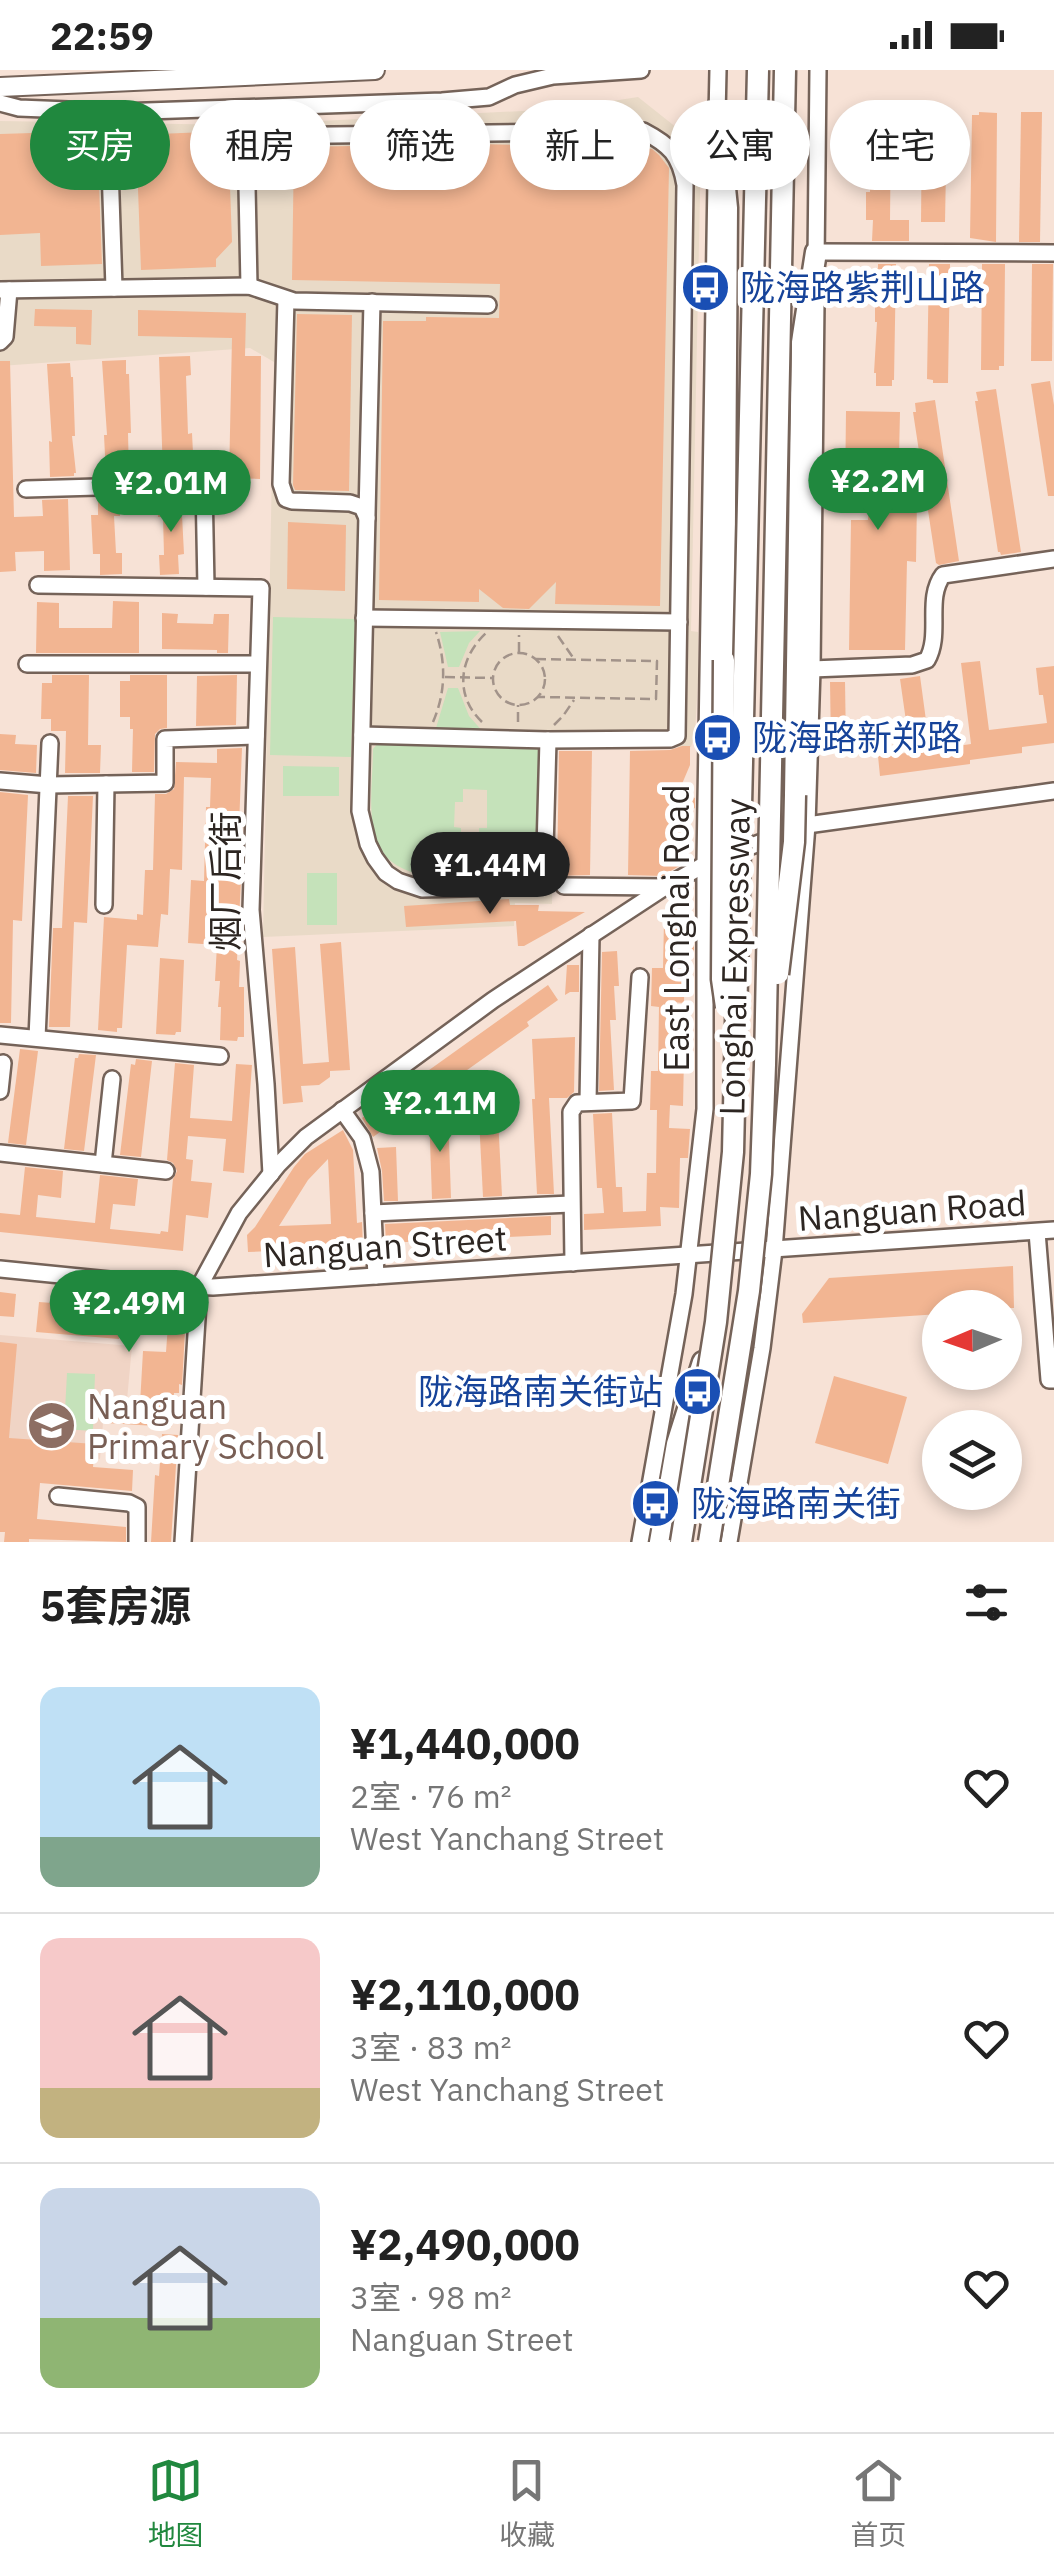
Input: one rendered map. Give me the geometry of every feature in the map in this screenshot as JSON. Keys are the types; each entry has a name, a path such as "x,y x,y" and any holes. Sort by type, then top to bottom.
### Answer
{"highway":[{"name":"Longhai Expressway","path":"682,1542 716,1322 733,1152 758,70"},
{"name":"Longhai Expressway","path":"709,1542 749,1292 761,1174 785,70"},
{"path":"725,190 722,978 735,1064"},
{"path":"765,1065 794,842 802,342 816,252"},
{"path":"660,1542 677,1444 716,1322"}],"main road":[{"path":"0,88 376,70"}],"street":[{"path":"0,104 118,112 442,102 488,97 552,76 642,70"},
{"name":"East Longhai Road","path":"717,100 718,70"},
{"path":"729,1542 762,1348 774,1250 807,826 818,70"},
{"path":"249,286 246,136 644,131 666,145 682,165 685,184 677,736 670,740 550,733 510,739 362,735"},
{"path":"111,190 114,288"},
{"name":"East Longhai Road","path":"640,1542 689,1255 705,1110 716,190"},
{"path":"816,252 1054,253"},
{"path":"0,342 6,337 5,290 249,286 286,299 488,305"},
{"path":"286,299 281,484 286,498 350,503 362,507 367,518"},
{"path":"372,302 360,811 375,858 398,880 422,889 544,886 550,733"},
{"path":"26,490 204,484 206,587 38,585"},
{"path":"812,670 912,665 927,660 934,649 935,595 942,576 1054,558"},
{"name":"烟厂后街","path":"206,587 261,588 251,910 271,1174"},
{"path":"364,618 679,622"},
{"path":"27,664 258,664"},
{"path":"678,678 709,678"},
{"path":"0,781 49,785 165,783 165,739 256,736"},
{"path":"37,1038 50,742"},
{"path":"104,905 106,784"},
{"path":"183,1542 199,1287 239,1213 306,1137 493,1000 706,863 807,826 1054,790"},
{"path":"564,886 664,887"},
{"path":"588,1102 591,935"},
{"path":"573,1263 572,1112 577,1102 632,1101 640,976"},
{"path":"0,1034 220,1056"},
{"path":"0,1091 3,1063"},
{"path":"103,1164 112,1079"},
{"path":"342,1110 362,1138 371,1172 376,1276"},
{"path":"0,1153 166,1171"},
{"path":"373,1213 571,1204"},
{"name":"Nanguan Road","path":"774,1250 1054,1230"},
{"path":"1037,1232 1049,1380 1054,1380"},
{"name":"Nanguan Street","path":"0,1269 199,1287 774,1250"},
{"path":"58,1496 138,1507 137,1542"}],"path":[{"path":"426,737 442,695 444,677 441,647 430,619"},
{"path":"502,620 477,642 465,660 466,698 476,717 510,739 518,705"},
{"path":"519,653 520,620"},
{"path":"545,620 574,660"},
{"path":"536,659 545,680 538,697 518,705 502,698 494,678 501,661 519,653 536,659 657,661 656,699 538,697"},
{"path":"444,677 494,678"},
{"path":"550,733 575,698"},
{"path":"463,840 463,888"}],"shaded area":[{"path":"650,107 670,122 670,190 700,190 691,631 698,632 695,734 691,747 555,746 552,904 515,903 514,926 263,937 274,362 250,348 0,366 0,121 30,122 30,190 170,190 170,124 190,124 190,190 330,190 330,120 350,119 350,190 490,190 490,113 510,112 510,190 650,190"},
{"name":"Nanguan Primary School","path":"0,1335 132,1346 127,1400 105,1399 100,1459 18,1452 0,1484"}],"green space":[{"path":"273,617 355,619 351,757 270,755"},
{"path":"480,631 469,643 459,667 448,667 440,632"},
{"path":"448,688 458,688 469,716 484,733 439,732 436,728"},
{"path":"380,741 535,745 540,753 539,866 533,877 443,879 402,868 387,857 377,842 372,820 373,749","holes":["463,789 487,790 487,828 479,828 479,841 461,840 461,828 454,827 455,802 463,802"]},
{"path":"283,766 339,767 339,796 283,796"},
{"path":"307,873 337,873 337,925 307,925"},
{"path":"67,1373 95,1374 93,1431 64,1429"}],"building":[{"path":"1021,112 1042,112 1040,242 1019,242"},
{"path":"997,113 996,242 970,238 972,115"},
{"path":"30,133 30,190 99,190 102,264 41,266 40,233 0,235 0,134"},
{"path":"190,133 190,190 230,190 232,242 216,259 216,267 141,270 138,190 170,190 170,134"},
{"path":"490,144 510,145 510,190 650,190 650,149 669,168 660,606 555,604 556,582 529,609 503,608 479,589 479,602 379,600 383,321 499,318 500,284 292,280 293,190 330,190 330,146 350,146 350,190 490,190"},
{"path":"890,190 890,220 909,220 909,241 872,241 873,220 866,220 866,192"},
{"path":"921,190 946,190 945,222 921,222"},
{"path":"878,264 896,264 892,386 876,386 874,373"},
{"path":"929,264 950,264 948,383 927,379"},
{"path":"982,264 1005,264 1004,366 999,366 999,370 981,370"},
{"path":"1032,264 1053,264 1052,361 1031,361"},
{"path":"35,309 92,310 91,345 76,344 76,327 34,326"},
{"path":"138,310 246,313 245,356 261,356 260,479 229,478 232,338 138,336"},
{"path":"297,314 352,315 349,491 295,490 293,485"},
{"path":"190,356 191,375 186,376 194,473 163,474 159,357"},
{"path":"126,360 131,433 129,475 106,476 102,361"},
{"path":"0,361 10,361 14,517 43,516 42,500 68,499 70,570 44,571 44,551 15,552 16,571 0,572"},
{"path":"70,363 76,473 50,477 47,364"},
{"path":"1050,381 1054,405 1054,496 1048,496 1031,384"},
{"path":"996,389 1021,552 1001,555 975,401 976,392"},
{"path":"935,400 959,561 939,565 913,412 915,403"},
{"path":"846,411 900,412 898,500 917,500 916,562 907,561 905,650 849,650 851,520 868,520 869,496 845,496"},
{"path":"176,496 177,515 182,515 184,554 178,555 179,574 160,575 163,517 158,517 157,497"},
{"path":"98,498 120,498 120,516 114,516 116,553 122,553 122,574 100,575 100,554 93,554 91,515 98,515"},
{"path":"288,522 346,525 345,591 287,589"},
{"path":"113,601 139,602 139,653 36,653 37,602 59,603 59,628 112,628"},
{"path":"162,613 178,614 177,623 213,624 214,614 229,614 228,653 162,649"},
{"path":"980,661 989,730 1047,723 1036,668 1054,666 1054,743 1022,747 1022,753 970,760 970,764 880,776 878,756 906,753 903,728 907,728 900,679 920,676 930,750 971,744 961,663"},
{"path":"52,675 89,675 88,745 101,745 100,773 65,773 66,731 51,731 51,719 41,719 42,683 52,683"},
{"path":"130,675 167,675 167,728 155,734 154,772 132,772 133,729 130,717 120,717 120,681 130,681"},
{"path":"237,675 236,725 196,726 197,676"},
{"path":"830,682 845,682 846,746 831,746"},
{"path":"0,734 16,735 15,744 37,745 36,773 0,770"},
{"path":"690,746 690,765 679,791 695,798 695,808 681,815 688,861 662,876 628,875 630,751"},
{"path":"242,748 237,960 239,987 244,987 244,1037 237,1041 220,1040 220,981 215,981 217,945 188,943 191,880 204,881 206,807 210,807 211,778 184,777 182,870 170,869 168,915 161,914 158,947 127,945 122,1028 117,1028 117,1032 98,1030 104,917 137,920 137,914 143,915 145,870 153,870 155,794 174,789 176,762 217,763 217,749"},
{"path":"559,751 592,751 590,875 557,876"},
{"path":"0,792 28,795 22,921 13,920 11,1023 0,1023"},
{"path":"68,796 93,796 87,923 74,922 70,1027 49,1027 53,928 62,928"},
{"path":"509,899 510,905 539,905 538,911 585,912 524,946 518,946 516,921 406,927 404,906"},
{"path":"664,921 694,927 694,956 685,955 684,1003 671,1002 671,1028 692,1028 691,1057 684,1057 683,1106 670,1105 669,1128 690,1129 688,1158 680,1158 679,1208 660,1207 661,1226 584,1230 584,1214 604,1213 602,1188 597,1188 593,1114 612,1113 616,1187 622,1187 623,1212 646,1211 647,1173 656,1173 657,1110 650,1110 651,1071 658,1071 659,1007 651,1006 652,968 663,968"},
{"path":"341,942 350,1070 330,1071 330,1077 319,1085 301,1086 303,1102 283,1104 272,949 295,947 303,1064 329,1062 320,944"},
{"path":"617,951 616,1020 610,1020 614,1090 599,1091 602,952"},
{"path":"160,958 184,960 181,1032 175,1035 156,1034"},
{"path":"567,965 579,965 579,992 565,995"},
{"path":"548,985 558,1000 527,1022 529,1026 373,1137 362,1118"},
{"path":"575,1037 574,1092 567,1098 549,1098 554,1194 537,1194 532,1039"},
{"path":"20,1049 38,1051 26,1145 8,1143"},
{"path":"79,1054 96,1055 84,1151 64,1149 75,1058"},
{"path":"136,1059 152,1061 141,1157 120,1155 131,1064 135,1065"},
{"path":"175,1063 194,1065 190,1118 232,1121 236,1064 252,1065 244,1173 223,1171 226,1139 188,1136 186,1159 193,1160 191,1181 212,1183 208,1218 186,1215 183,1251 0,1232 0,1213 20,1215 25,1167 63,1171 61,1198 38,1195 36,1217 95,1223 100,1175 138,1179 135,1206 113,1204 110,1229 168,1232 177,1171 167,1160"},
{"path":"496,1078 502,1196 483,1197 477,1079"},
{"path":"448,1111 451,1198 432,1199 429,1112"},
{"path":"343,1130 353,1150 357,1223 362,1222 363,1247 248,1252 247,1235 305,1154","holes":["328,1159 331,1224 279,1226 308,1180"]},
{"path":"396,1147 398,1201 384,1201 377,1148"},
{"path":"551,1216 551,1235 386,1243 385,1224"},
{"path":"1013,1266 1014,1290 922,1290 922,1315 803,1323 802,1314 829,1278"},
{"path":"0,1292 16,1294 14,1317 0,1316"},
{"path":"39,1302 186,1313 182,1385 179,1384 179,1393 174,1393 172,1427 106,1423 107,1402 140,1404 143,1351 166,1352 168,1325 120,1322 119,1339 36,1332"},
{"path":"0,1342 17,1344 9,1438 95,1444 93,1467 133,1470 132,1491 40,1483 37,1519 126,1527 126,1542 4,1542 5,1532 0,1532"},
{"path":"834,1376 907,1397 888,1464 815,1443"},
{"path":"162,1434 178,1435 171,1542 151,1542 155,1475 159,1476"}],"place":[{"name":"陇海路紫荆山路","path":"705,287"},
{"name":"陇海路新郑路","path":"717,737"},
{"name":"陇海路南关街站","path":"698,1391"},
{"name":"Nanguan Primary School","path":"52,1426"},
{"name":"陇海路南关街","path":"656,1503"}]}
